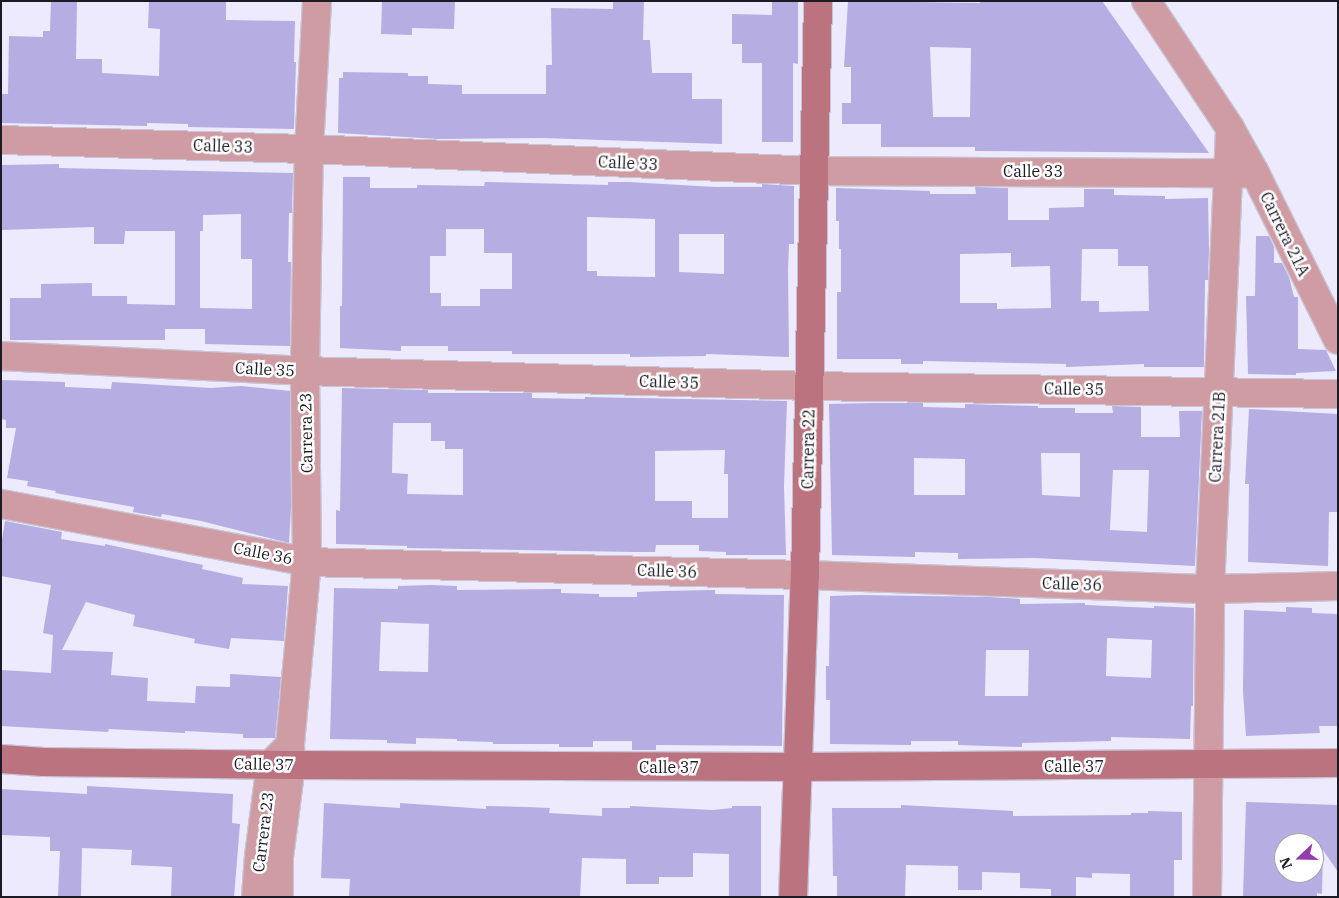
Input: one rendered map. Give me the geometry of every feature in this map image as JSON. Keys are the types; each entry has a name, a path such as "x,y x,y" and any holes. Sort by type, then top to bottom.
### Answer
{"street":[{"name":"Carrera 23","path":"279,897 284,758 307,562 305,371 309,149 317,1"},
{"name":"Carrera 22","path":"794,897 805,575 818,1"},
{"name":"Carrera 21B","path":"1146,1 1230,128 1241,172 1220,391 1210,589 1207,897"},
{"name":"Calle 33","path":"1,140 309,149 815,171 1241,172"},
{"name":"Carrera 21A","path":"1241,172 1338,340"},
{"name":"Calle 35","path":"1,356 305,371 810,386 1338,394"},
{"name":"Calle 36","path":"1,504 307,562 805,575 1210,589 1338,586"},
{"name":"Carrera 23","path":"256,897 259,856 284,758"},
{"name":"Calle 37","path":"1,759 44,762 284,758 798,768 1207,766 1338,763"}],"building":[{"path":"51,1 77,1 76,59 102,59 102,73 159,76 160,29 148,28 149,1 226,2 226,20 295,21 294,129 188,127 188,124 147,123 147,126 1,123 1,94 8,94 9,36 43,37 43,31 50,31"},
{"path":"382,1 455,1 454,29 412,28 412,35 381,34"},
{"path":"613,1 644,1 643,40 650,40 652,73 692,73 692,99 722,99 722,144 543,138 439,139 338,133 339,78 343,78 343,72 408,73 408,76 428,76 428,84 462,85 462,94 546,94 546,65 552,65 551,8 613,9"},
{"path":"772,1 798,1 798,64 793,63 793,142 762,142 762,63 742,63 742,44 732,44 732,14 772,15"},
{"path":"848,1 980,3 980,1 1102,1 1209,153 975,151 975,147 881,147 881,124 842,124 842,103 851,103 851,67 844,67","holes":["930,47 971,48 970,117 933,117"]},
{"path":"59,164 59,168 293,173 292,213 289,213 288,262 291,262 290,346 205,344 205,329 165,329 165,340 10,340 10,298 41,298 41,284 92,283 92,296 127,296 127,304 175,305 175,231 125,231 124,244 94,244 94,227 1,230 1,165","holes":["241,214 241,259 252,259 252,309 200,308 200,231 203,231 203,215"]},
{"path":"343,177 370,177 370,188 417,188 417,185 484,186 485,182 608,185 608,182 629,182 715,187 762,187 762,184 794,186 794,244 789,244 788,270 789,357 706,354 706,356 630,357 630,354 512,354 512,351 448,351 448,346 401,346 401,351 340,348 340,306 342,306","holes":["587,217 655,219 655,277 597,276 597,271 587,271","446,229 484,229 484,253 512,253 512,289 480,289 480,306 441,306 441,293 430,293 430,256 446,256","679,234 724,234 724,274 679,272"]},
{"path":"975,187 1008,188 1008,220 1049,220 1049,208 1084,207 1084,189 1114,189 1114,195 1165,196 1165,199 1208,198 1209,249 1208,280 1205,280 1204,367 1144,367 1144,364 1066,367 1066,364 923,361 923,364 901,364 901,359 837,359 837,292 841,292 841,249 839,249 839,221 836,221 836,188 930,191 930,194 976,194","holes":["1082,249 1118,249 1118,266 1148,266 1149,311 1099,312 1099,301 1081,301","1011,253 1011,267 1050,266 1051,308 997,309 997,303 960,303 960,254"]},
{"path":"1256,236 1269,236 1274,247 1274,263 1282,263 1289,277 1294,297 1298,297 1298,349 1326,350 1336,371 1296,373 1296,375 1248,374 1246,296 1255,296"},
{"path":"1,380 65,382 65,387 111,389 112,382 211,388 241,386 290,391 291,508 289,543 201,521 162,514 161,517 133,512 134,507 55,493 56,491 27,486 28,481 7,478 16,428 6,428 6,420 1,419"},
{"path":"342,388 428,390 428,393 532,393 532,398 585,399 585,397 787,401 784,486 786,555 726,555 726,552 699,551 699,545 656,545 655,552 632,552 407,548 407,546 336,544 336,510 340,511","holes":["393,423 431,423 431,441 445,441 445,449 463,449 463,495 407,494 408,474 392,473","725,450 724,474 728,474 728,518 692,518 692,501 655,501 655,451"]},
{"path":"923,403 923,407 965,408 965,404 1038,406 1038,408 1075,408 1075,413 1113,413 1112,406 1141,407 1141,437 1180,437 1179,411 1202,411 1195,566 1035,558 958,559 958,553 915,552 915,557 832,555 829,404","holes":["1041,453 1080,453 1080,497 1042,495","914,458 965,459 965,495 914,495","1113,470 1149,470 1147,532 1110,530"]},
{"path":"1249,409 1338,414 1338,512 1329,512 1328,566 1248,562 1249,484 1245,484"},
{"path":"5,521 62,532 61,539 105,546 105,544 203,565 202,569 243,578 242,584 288,586 284,641 231,638 229,649 194,643 195,639 133,626 135,615 86,602 62,650 113,652 111,675 148,678 147,701 195,703 196,686 230,687 230,674 281,677 275,738 243,738 243,734 185,731 185,733 109,729 108,732 1,726 1,670 51,673 53,635 43,633 51,585 1,576 1,546"},
{"path":"398,586 457,586 457,590 561,589 561,593 599,594 599,597 637,597 637,592 715,590 715,594 784,595 782,746 656,745 656,750 632,750 632,741 593,741 593,747 559,747 559,744 493,744 493,742 457,741 457,739 416,738 416,744 387,743 387,740 330,739 334,588 398,589","holes":["381,622 429,624 428,672 379,671"]},
{"path":"830,596 989,597 1020,599 1020,604 1085,603 1085,605 1194,608 1193,706 1191,706 1190,739 1111,737 1111,741 1022,743 1022,747 958,745 958,741 911,741 911,745 830,744 830,700 826,700 826,666 829,666","holes":["1107,638 1152,640 1151,678 1106,676","986,650 1029,650 1028,696 985,696"]},
{"path":"1286,607 1312,608 1312,613 1338,614 1338,726 1319,726 1320,733 1246,736 1243,691 1244,610 1286,612"},
{"path":"87,786 233,794 232,823 240,824 234,897 171,897 172,867 131,865 132,850 82,848 81,897 58,897 60,851 50,851 50,837 1,835 1,789 87,794"},
{"path":"1246,802 1338,805 1338,872 1324,851 1324,833 1274,833 1274,883 1322,883 1322,894 1317,893 1317,897 1243,897"},
{"path":"324,803 400,808 400,803 486,809 486,806 550,808 549,813 602,816 602,808 630,808 630,806 713,810 732,808 732,806 761,806 761,897 729,897 729,854 693,853 693,877 659,877 659,884 626,884 626,859 582,858 580,897 349,897 350,879 321,878"},
{"path":"901,805 1013,811 1013,816 1131,815 1131,813 1148,813 1148,811 1182,812 1182,860 1174,860 1174,897 1130,897 1130,874 1092,873 1092,878 1076,877 1076,897 1051,897 1051,889 1020,888 1020,873 982,872 982,890 958,890 958,866 906,865 905,897 837,897 837,876 833,876 832,808 901,808"}]}
